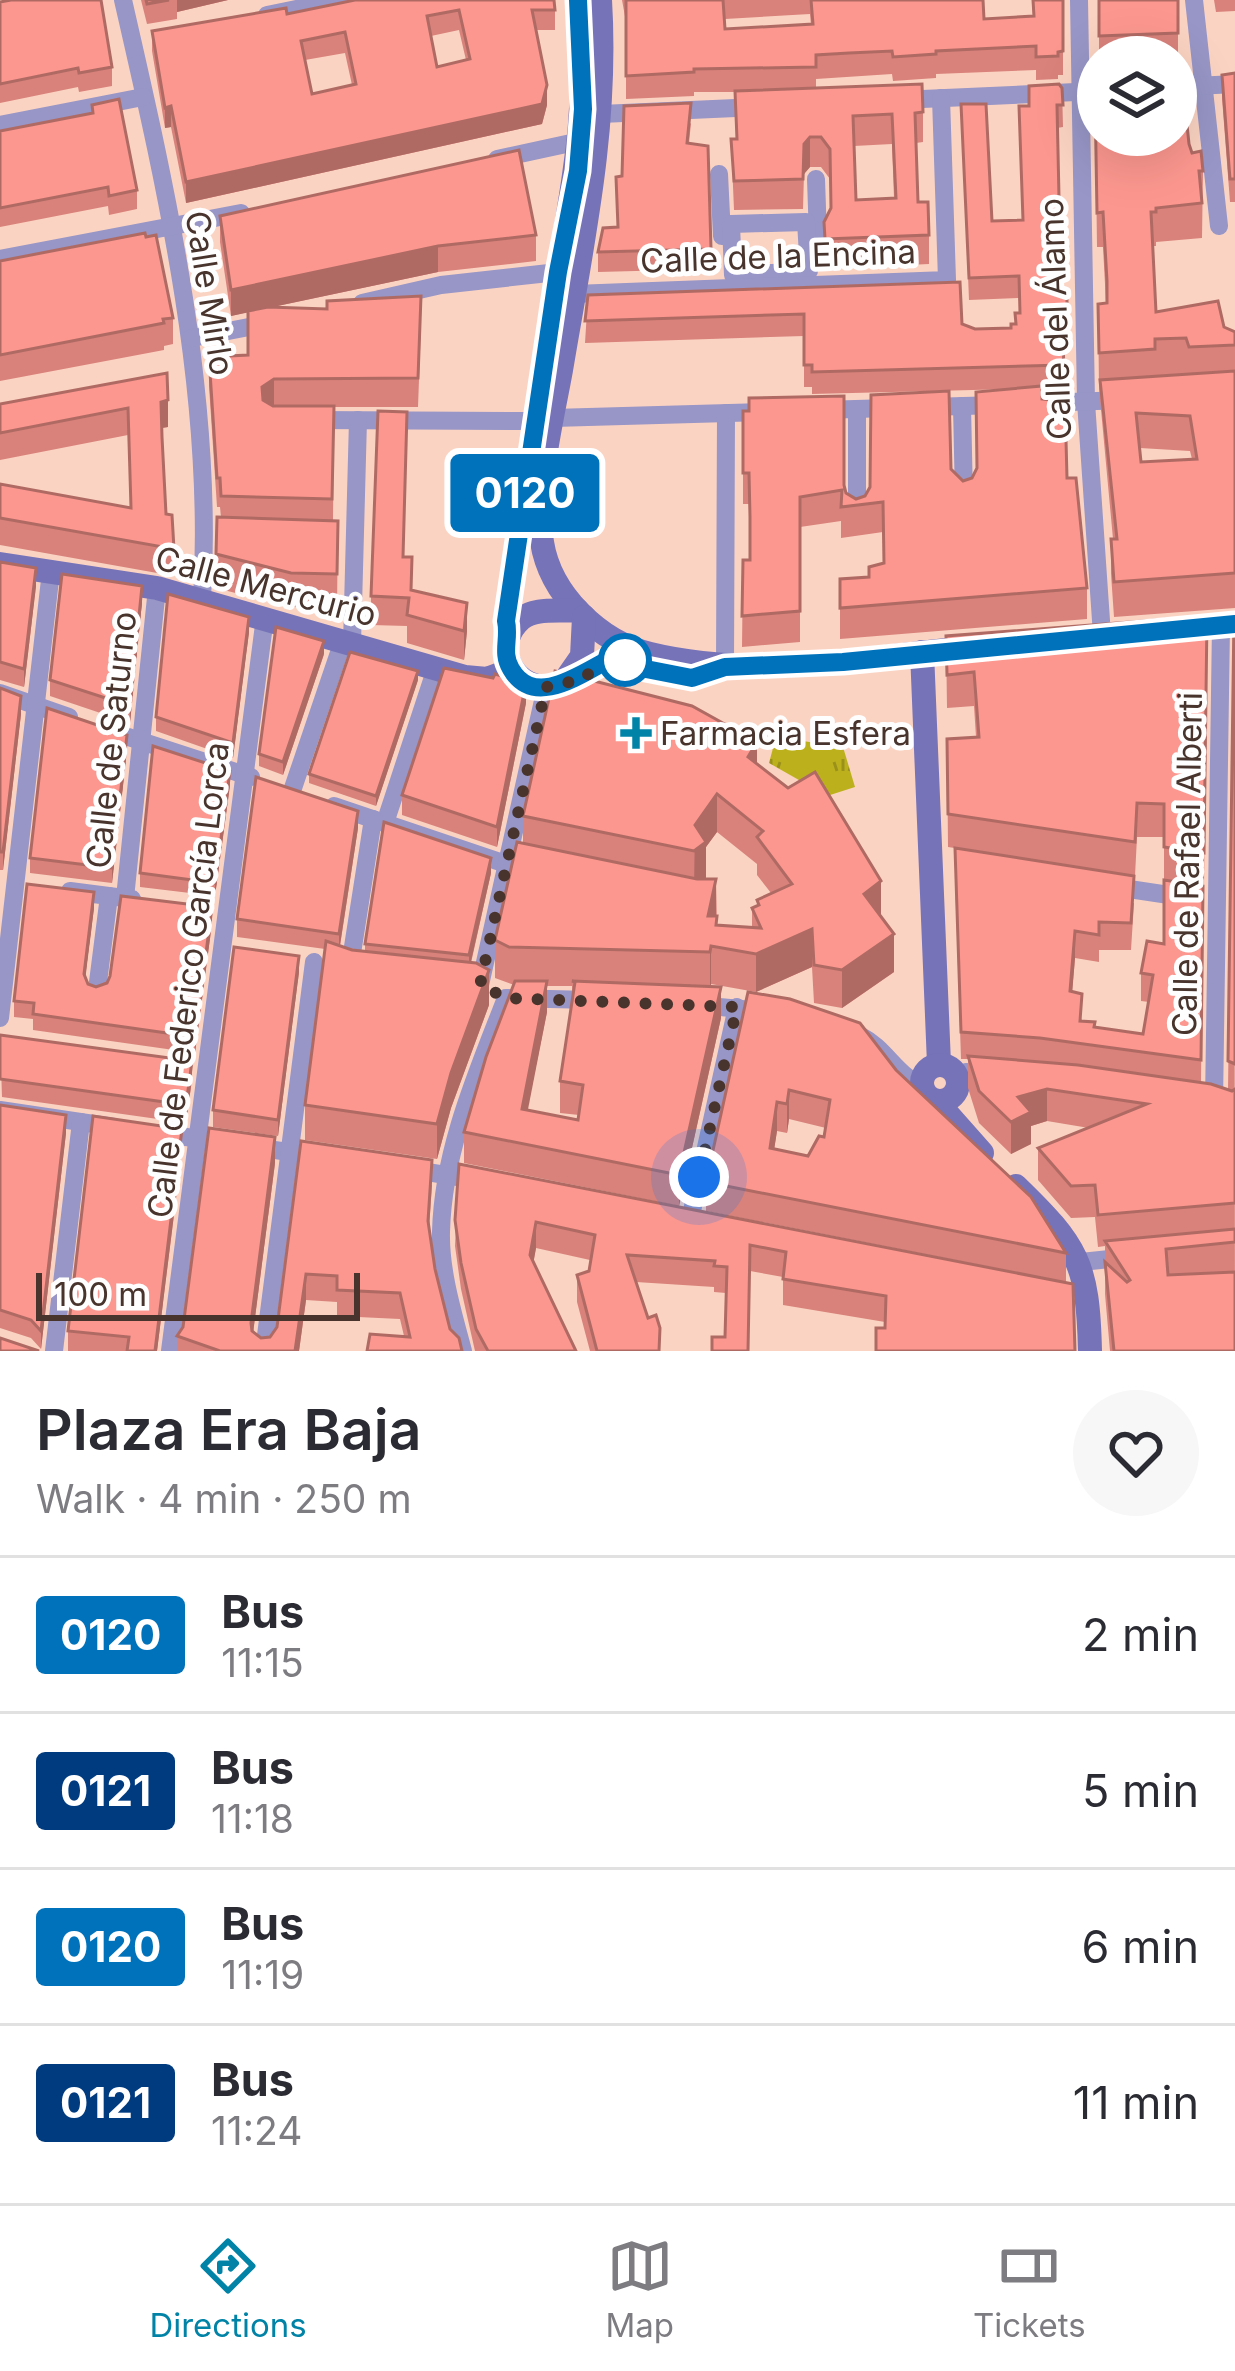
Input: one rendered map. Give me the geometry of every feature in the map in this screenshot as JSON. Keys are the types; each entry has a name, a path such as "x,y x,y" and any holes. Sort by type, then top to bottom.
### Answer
{"street":[{"name":"Calle Mirlo","path":"123,0 192,338 206,537 202,599"},
{"path":"249,18 341,0"},
{"path":"480,985 553,686 574,671 582,656 575,618 542,542 544,420 558,272 580,141 578,0"},
{"path":"509,634 506,621 520,527 574,294 597,170 600,0"},
{"name":"Calle del Álamo","path":"1079,0 1083,36"},
{"path":"1194,0 1219,226"},
{"path":"133,41 156,36"},
{"path":"1197,86 1235,84"},
{"path":"873,101 1077,92"},
{"path":"0,125 143,97"},
{"name":"Calle de la Encina","path":"574,294 947,280 941,98"},
{"path":"601,114 782,105"},
{"path":"466,165 580,141"},
{"name":"Calle del Álamo","path":"1088,156 1086,402 1114,634"},
{"path":"719,174 724,288"},
{"path":"816,179 820,285"},
{"path":"0,259 261,208"},
{"path":"806,222 808,271 733,274 731,224 806,222"},
{"path":"337,308 441,285 558,272"},
{"path":"192,338 296,318"},
{"path":"173,373 195,369"},
{"path":"295,421 544,420 1150,398"},
{"path":"962,406 964,498"},
{"path":"857,409 857,517"},
{"path":"725,667 726,412"},
{"path":"292,791 347,642 358,420"},
{"path":"520,527 575,618 616,656 646,669 692,678 725,667"},
{"path":"206,537 227,538"},
{"path":"333,541 354,542"},
{"name":"Calle Mercurio","path":"0,564 157,588 487,679 511,670"},
{"path":"0,1018 8,884 51,571"},
{"name":"Calle de Saturno","path":"97,990 126,899 157,588"},
{"path":"616,656 579,680 553,686 521,680 511,670 505,651 509,634 521,619 537,611 575,618 648,654 725,667 843,662 1012,644"},
{"name":"Calle de Federico García Lorca","path":"170,1351 222,948 216,910 244,775 265,617"},
{"path":"1114,634 1228,624"},
{"name":"Calle de Rafael Alberti","path":"1228,624 1205,1102 1235,1110"},
{"path":"922,652 942,859 948,1070"},
{"path":"350,966 379,820 436,668"},
{"path":"0,693 506,864 550,873"},
{"path":"1085,882 1217,902"},
{"path":"8,884 126,899"},
{"path":"222,948 245,952"},
{"path":"291,959 375,973"},
{"path":"264,1351 314,962"},
{"path":"459,982 480,985 506,998 614,1001"},
{"path":"464,1351 450,1302 441,1235 447,1174 476,1074 506,998"},
{"path":"676,1004 783,1014"},
{"path":"711,1224 680,1218 737,1007"},
{"path":"850,1031 873,1042 910,1081 929,1093 967,1138 1057,1226 1081,1262 1078,1298 1090,1351"},
{"path":"184,1065 206,1068"},
{"path":"929,1093 924,1073 948,1070 1018,1077"},
{"path":"0,1110 335,1159"},
{"path":"54,1351 81,1122"},
{"path":"380,1165 491,1183"},
{"path":"1081,1262 1147,1256"}],"green space":[{"path":"776,737 843,747 855,787 827,796 769,763"}],"building":[{"path":"101,0 112,67 79,73 78,68 0,84 0,2"},
{"path":"355,0 554,0 555,10 532,10 547,85 542,104 186,182 171,106 165,108 152,31 286,8 287,14","holes":["459,10 470,59 437,67 427,16","345,32 356,84 312,94 301,41"]},
{"path":"626,0 723,0 725,29 813,24 811,0 983,0 984,19 1034,16 1033,0 1063,0 1063,51 1058,56 1036,57 1036,46 893,57 892,51 849,53 816,55 816,67 694,69 626,76"},
{"path":"1099,0 1178,0 1178,33 1099,36"},
{"path":"1235,73 1235,179 1230,179 1222,75"},
{"path":"922,84 923,112 915,113 918,202 928,202 929,235 825,239 824,222 831,208 830,149 821,137 810,137 804,144 803,179 734,181 735,91","holes":["892,114 896,198 856,200 853,116"]},
{"path":"1059,84 1063,105 1057,105 1061,290 1067,290 1067,313 1054,314 1054,348 1063,348 1064,365 812,372 812,365 804,365 804,314 585,321 588,295 960,282 962,324 975,329 1011,328 1016,324 1015,313 1020,313 1019,276 969,278 961,104 986,104 992,221 1023,220 1019,106 1029,106 1029,86"},
{"path":"119,99 137,190 109,196 108,187 0,208 0,131 93,113 92,105"},
{"path":"691,103 687,143 708,146 711,249 598,252 603,228 618,227 616,177 622,176 624,106"},
{"path":"519,150 536,235 438,246 231,290 220,216"},
{"path":"1201,151 1202,203 1151,212 1156,312 1218,301 1224,327 1235,332 1235,345 1189,347 1186,338 1155,339 1155,349 1099,353 1098,304 1107,303 1107,281 1103,212 1097,213 1096,156 1197,156"},
{"path":"145,233 146,237 156,235 173,318 0,355 0,261"},
{"path":"421,296 418,378 274,379 262,387 263,400 273,406 334,406 332,499 221,496 209,357 248,355 248,311 327,309 327,301"},
{"path":"1235,371 1235,573 1114,582 1111,539 1117,539 1100,380","holes":["1136,413 1190,416 1197,459 1141,462"]},
{"path":"167,373 168,400 161,402 162,437 166,514 172,515 174,549 0,518 0,484 131,508 128,408 0,433 0,404"},
{"path":"1042,386 1042,399 1065,402 1067,478 1076,478 1087,588 840,608 840,579 869,577 869,567 884,563 883,502 841,507 842,490 800,497 800,611 742,616 743,560 750,560 749,473 743,473 743,411 749,411 749,398 844,396 844,485 846,493 856,499 870,487 871,395 949,391 951,469 963,481 972,478 977,468 976,392"},
{"path":"378,411 407,412 403,557 412,557 411,590 467,603 464,631 407,615 409,598 371,596"},
{"path":"217,517 338,521 337,574 291,573 216,554"},
{"path":"0,562 36,568 24,669 0,662"},
{"path":"62,574 142,586 130,706 50,680"},
{"path":"168,594 249,617 233,743 156,717"},
{"path":"1235,615 1235,1064 1228,1061"},
{"path":"1207,616 1204,853 1164,847 1164,804 1137,803 1135,842 948,814 947,739 979,737 974,672 947,675 946,636"},
{"path":"276,627 324,641 283,762 259,754"},
{"path":"350,652 418,671 376,796 309,774"},
{"path":"444,668 526,683 497,827 402,795"},
{"path":"555,671 692,706 757,742 748,757 788,788 815,772 881,881 864,894 894,934 842,970 814,965 812,929 756,954 711,946 710,952 509,947 495,940 517,842 716,879 708,916 717,916 716,925 761,928 752,908 759,905 757,900 792,884 757,837 763,831 717,794 695,825 706,842 694,851 523,816"},
{"path":"0,688 21,696 3,852 0,852"},
{"path":"47,708 127,735 112,868 30,858"},
{"path":"153,746 230,771 215,883 140,873"},
{"path":"256,777 358,811 339,934 237,919"},
{"path":"384,822 491,858 469,955 365,944"},
{"path":"955,848 1134,876 1131,923 1099,922 1099,935 1075,931 1070,991 1082,994 1080,1021 1095,1022 1094,1027 1143,1034 1153,975 1141,973 1147,941 1164,944 1164,880 1203,886 1201,1060 961,1032"},
{"path":"27,884 94,892 84,974 88,984 96,987 107,983 110,976 121,896 212,907 195,1037 33,1014 34,1003 14,1001"},
{"path":"326,941 352,950 476,963 489,970 437,1124 305,1105"},
{"path":"234,947 299,956 278,1120 213,1110"},
{"path":"515,981 547,981 522,1109 578,1120 583,1085 560,1081 572,981 721,987 679,1175 464,1132"},
{"path":"748,992 790,999 860,1023 896,1070 1031,1197 1066,1253 706,1182","holes":["789,1090 830,1100 824,1137 819,1136 808,1156 770,1148 777,1102 787,1104"]},
{"path":"0,1035 192,1061 186,1105 0,1079"},
{"path":"968,1056 1078,1065 1235,1089 1235,1203 1098,1215 1095,1185 1071,1186 1038,1148 1147,1104 1047,1089 1018,1097 1031,1112 1011,1122 979,1091"},
{"path":"0,1105 66,1115 41,1331 31,1320 0,1310"},
{"path":"93,1116 182,1129 155,1351 127,1351 129,1337 68,1331"},
{"path":"209,1128 275,1137 252,1331 261,1338 270,1337 277,1327 301,1141 432,1160 428,1221 435,1269 450,1329 462,1351 367,1351 370,1334 410,1337 400,1293 337,1290 337,1276 306,1274 295,1351 220,1351 177,1336 183,1327"},
{"path":"459,1164 1073,1284 1075,1351 876,1351 876,1328 885,1328 886,1296 783,1279 786,1252 750,1245 748,1351 712,1351 712,1337 725,1337 727,1267 714,1266 715,1261 627,1255 648,1318 656,1315 659,1351 597,1351 577,1275 589,1271 595,1235 536,1222 530,1255 576,1351 488,1351 476,1329 461,1263 455,1220"},
{"path":"1235,1229 1235,1242 1166,1249 1168,1275 1235,1272 1235,1351 1114,1351 1105,1262 1130,1280 1105,1241"},
{"path":"0,1338 39,1351 0,1351"}],"bus line":[{"name":"0120","path":"578,0 583,109 578,171 558,272 506,621 505,651 511,670 521,680 546,687 579,680 616,656 646,669 692,678 725,667 843,662 1235,624"}],"place":[{"name":"Farmacia Esfera","path":"636,733"}],"route":[{"path":"625,660 616,656 579,680 546,687 480,985 506,998 737,1007 699,1177"}]}
